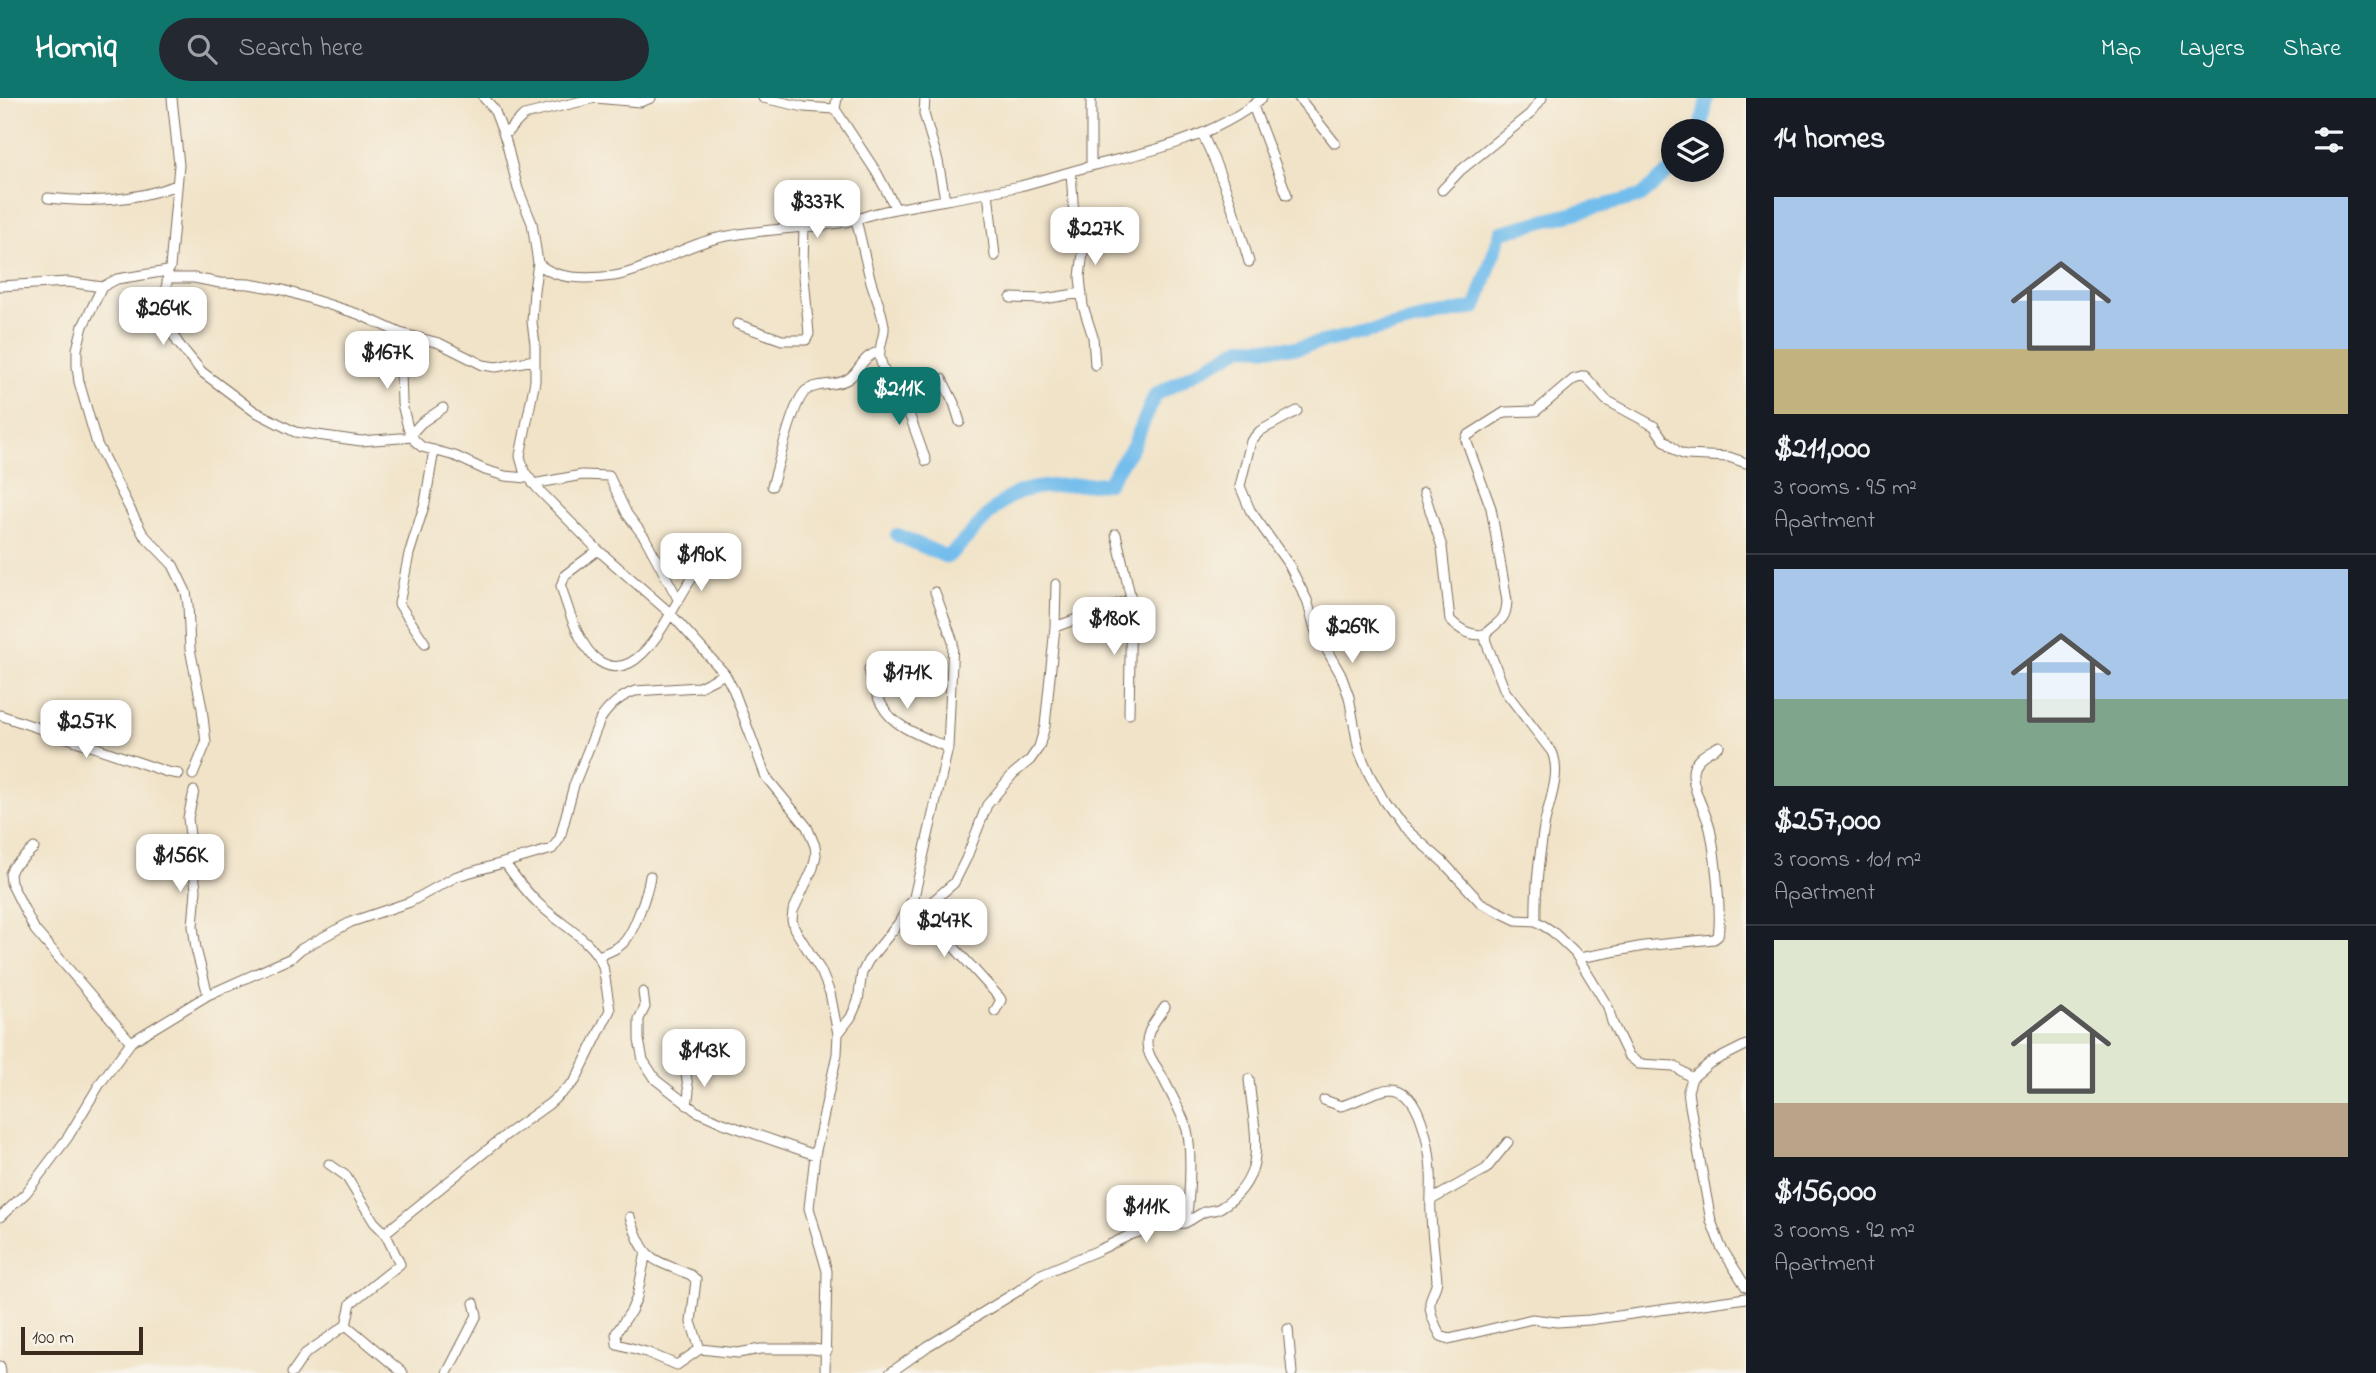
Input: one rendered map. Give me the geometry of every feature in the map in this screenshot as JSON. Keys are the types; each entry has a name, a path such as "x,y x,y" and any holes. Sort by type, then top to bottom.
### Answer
{"street":[{"path":"172,98 179,148 173,246 164,309 169,327 178,343 202,372 254,411 295,432 361,440 412,436"},
{"path":"484,98 494,109 504,135 518,189 532,223 538,263 532,322 536,344 533,400 524,431 520,456 522,466 530,481 598,550 670,613 725,674 766,777 811,834 816,855 813,869 793,911 792,920 794,929 821,971 830,993 838,1034 837,1054 815,1155 809,1208 827,1271 827,1351 823,1366 825,1373"},
{"path":"504,135 524,115 595,98 640,102 651,98"},
{"path":"763,98 804,107 835,109"},
{"path":"836,98 835,109 877,173 896,209"},
{"path":"925,98 924,114 938,160 945,200"},
{"path":"1091,98 1091,166"},
{"path":"538,263 553,274 614,276 696,243 718,237 856,220 869,214 1044,180 1173,144 1202,133 1262,98"},
{"path":"1299,98 1335,143"},
{"path":"1442,190 1461,170 1530,114 1542,98"},
{"path":"1252,106 1287,195"},
{"path":"1202,133 1239,225 1249,262"},
{"path":"1071,172 1074,216 1084,244 1080,263 1083,306 1093,337 1095,365"},
{"path":"48,198 90,202 123,199 151,194 177,185"},
{"path":"988,192 995,256"},
{"path":"856,220 885,328 880,358 889,377 898,383 926,461"},
{"path":"737,324 782,340 806,340 809,334 803,265 804,226"},
{"path":"194,775 206,743 190,649 186,592 168,557 143,534 135,520 97,444 79,383 77,349 83,326 102,287 117,279 168,275 220,283 248,284 283,290 358,314 400,333 439,343 483,365 496,367 534,360"},
{"path":"0,286 68,282 102,287"},
{"path":"1012,298 1043,299 1082,293"},
{"path":"400,333 402,404 412,436 422,447 455,456 495,474 530,481 582,475 609,476 627,513 645,538 678,600"},
{"path":"772,486 802,395 814,387 842,383 853,376 863,360 880,351"},
{"path":"898,383 932,376 942,379 960,422"},
{"path":"1424,492 1442,547 1450,620 1469,634 1477,636 1485,634 1503,620 1507,611 1491,508 1466,440 1479,426 1505,412 1536,411 1574,379 1585,376 1606,400 1654,426 1664,440 1678,452 1686,455 1729,457 1746,463"},
{"path":"412,436 421,423 443,408"},
{"path":"1297,411 1260,431 1251,441 1240,486 1251,510 1289,565 1307,600 1315,629 1341,675 1349,697 1359,751 1384,802 1401,825 1443,862 1481,903 1516,920 1536,921 1552,931 1578,958 1608,1007 1628,1055 1639,1064 1674,1066 1692,1078"},
{"path":"425,643 399,604 409,554 425,503 435,450"},
{"path":"1116,534 1132,599 1129,714"},
{"path":"598,550 565,575 561,586 585,648 594,658 615,668 629,664 650,646 696,573 718,559"},
{"path":"924,914 927,906 954,883 987,805 1013,774 1030,760 1044,735 1055,627 1056,584"},
{"path":"838,1034 851,1017 858,1001 862,973 868,961 911,904 948,748 953,642 935,592"},
{"path":"1055,627 1132,599"},
{"path":"1485,634 1505,691 1528,724 1552,751 1556,760 1535,900 1536,921"},
{"path":"869,669 878,700 887,716 916,734 948,748"},
{"path":"0,1217 26,1193 68,1137 100,1082 131,1042 208,995 291,958 351,922 410,902 457,876 547,851 556,846 574,785 600,720 615,703 635,691 699,687 725,674"},
{"path":"0,715 179,774"},
{"path":"1578,958 1644,946 1706,941 1717,936 1719,930 1715,861 1710,828 1693,770 1700,757 1719,746"},
{"path":"194,791 188,818 196,890 193,926 208,995"},
{"path":"34,848 13,867 10,874 11,883 23,907 35,930 131,1042"},
{"path":"385,1233 575,1081 610,1010 603,966 598,956 579,934 538,904 505,863"},
{"path":"598,956 612,951 625,941 646,893 650,876"},
{"path":"911,904 924,914 1000,998 995,1011"},
{"path":"643,992 645,1007 639,1024 639,1040 643,1060 656,1080 687,1105 723,1123 815,1155"},
{"path":"1165,1007 1147,1039 1148,1053 1162,1075 1186,1128 1189,1146 1189,1209 1185,1223"},
{"path":"1746,1045 1710,1063 1692,1078 1688,1091 1711,1220 1721,1247 1746,1287"},
{"path":"686,1074 689,1092 687,1105"},
{"path":"890,1373 1039,1275 1130,1235 1154,1227 1185,1223 1204,1212 1220,1208 1242,1189 1251,1175 1257,1155 1249,1079"},
{"path":"1324,1100 1340,1107 1365,1096 1393,1089 1405,1093 1411,1099 1421,1120 1431,1168 1431,1214 1437,1280 1436,1291 1430,1303 1441,1336 1449,1339 1532,1319 1557,1322 1589,1320 1746,1298"},
{"path":"1431,1200 1486,1169 1508,1142"},
{"path":"292,1373 305,1354 346,1325 351,1303 400,1264 385,1233 374,1222 345,1176 329,1164"},
{"path":"630,1217 639,1243 646,1252 655,1260 691,1275 696,1280 691,1322 700,1349"},
{"path":"646,1252 634,1304 615,1333 617,1344 677,1365 700,1349 738,1353 761,1349 827,1351"},
{"path":"447,1373 477,1315 474,1303"},
{"path":"346,1325 403,1373"},
{"path":"1288,1329 1292,1373"},
{"path":"0,1366 1,1373"}],"waterway":[{"path":"1703,119 1707,98"},
{"path":"897,535 947,557 991,512 1020,492 1051,486 1108,483 1133,446 1155,395 1242,347 1296,348 1476,307 1501,232 1641,196 1661,178"}]}
